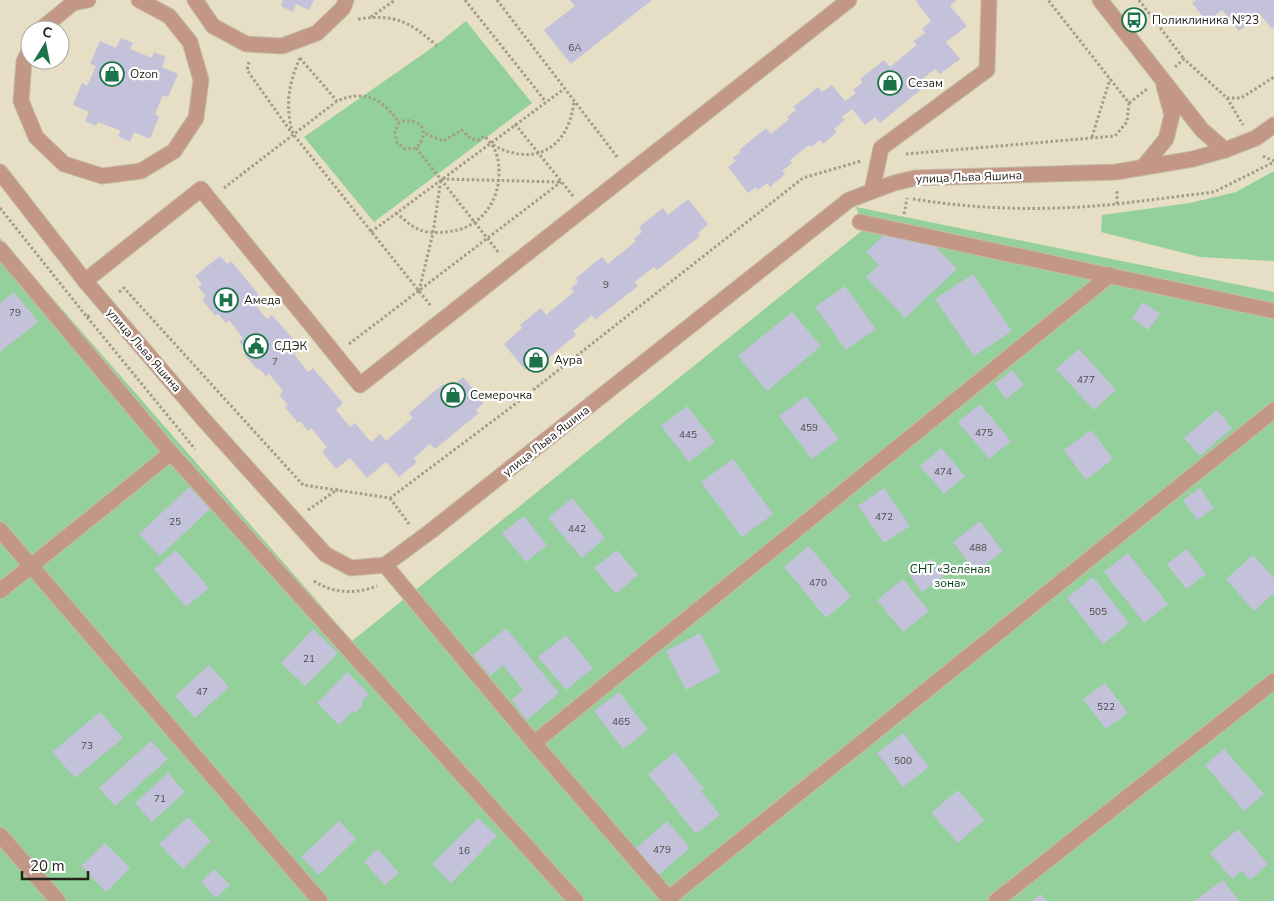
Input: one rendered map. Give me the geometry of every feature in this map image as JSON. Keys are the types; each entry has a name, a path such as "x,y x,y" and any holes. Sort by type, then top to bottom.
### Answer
{"street":[{"path":"23,70 21,101 36,137 64,164 102,176 140,172 174,151 196,118 201,80 190,42 169,16 139,0"},
{"path":"195,0 213,26 246,44 282,46 317,33 343,8 346,0"},
{"path":"85,281 201,189 360,385 849,0"},
{"path":"872,191 880,148 987,70 989,0"},
{"path":"1100,0 1202,130 1225,150"},
{"path":"53,20 77,1"},
{"path":"190,42 213,26"},
{"path":"1144,166 1166,139 1172,116 1161,78"},
{"name":"улица Льва Яшина","path":"0,172 85,281 204,420 325,554 351,568 385,565 432,532 849,200 915,178 1116,172 1193,159 1225,150 1256,138 1274,125"},
{"path":"860,222 1274,311"},
{"path":"0,249 171,452 576,901"},
{"path":"534,743 1110,275"},
{"path":"385,565 534,743 670,900 1274,410"},
{"path":"0,591 171,452"},
{"path":"0,530 320,901"},
{"path":"996,901 1274,681"},
{"path":"0,835 58,901"}],"path":[{"path":"371,17 395,0"},
{"path":"465,0 546,102"},
{"path":"497,0 629,173"},
{"path":"87,318 124,288 303,485 390,498 514,405 803,178 879,156 1115,136 1126,122 1129,103 1048,0"},
{"path":"1139,0 1184,59"},
{"path":"355,20 371,17 399,20 415,27 436,45 438,44"},
{"path":"293,134 289,119 289,89 300,58 317,33"},
{"path":"253,44 248,70 293,134 442,320"},
{"path":"300,58 337,101"},
{"path":"1227,98 1242,98 1274,76"},
{"path":"1092,138 1110,78"},
{"path":"372,232 564,89"},
{"path":"210,199 337,101 351,95 367,96 381,102 399,122"},
{"path":"424,133 422,141 416,148 405,149 396,143 395,132 399,122 408,119 416,121 424,133 444,141 462,130 471,139 478,140 484,136 492,144 515,154 537,154 552,147 565,135 571,122 574,101"},
{"path":"515,124 537,154 584,208"},
{"path":"396,213 417,229 433,233 450,232 476,223 490,208 499,187 499,162 492,144"},
{"path":"416,148 510,267"},
{"path":"907,198 954,205 1018,210 1117,204 1214,192 1274,162"},
{"path":"1116,172 1117,204"},
{"path":"441,179 499,182 561,182"},
{"path":"419,291 433,233 441,179"},
{"path":"336,355 561,182"},
{"path":"0,208 87,318 200,455"}],"green space":[{"path":"466,21 532,103 374,222 304,137 436,45"},
{"path":"1274,171 1274,261 1200,257 1101,232 1102,215 1190,203 1236,192"},
{"name":"СНТ «Зелёная зона»","path":"856,207 1274,292 1274,901 0,901 0,238 352,641 864,229"}],"building":[{"path":"283,0 314,0 309,10 296,4 293,12 281,6"},
{"path":"570,0 652,0 571,64 544,30 575,6"},
{"path":"957,0 950,6 967,26 946,42 960,59 940,74 935,69 917,83 922,89 880,123 875,117 865,125 852,109 842,117 845,120 834,129 837,132 823,144 820,140 811,147 809,145 790,160 792,163 782,171 785,174 770,187 767,183 758,190 756,187 748,193 728,167 736,161 733,158 741,152 739,150 766,128 771,134 789,119 787,117 796,110 793,107 818,87 822,92 832,85 845,101 856,93 853,90 862,83 860,79 884,60 890,67 917,45 913,41 925,33 922,29 931,21 916,1"},
{"path":"1196,0 1274,0 1274,27 1272,29 1260,14 1239,31 1222,10 1207,22 1192,3"},
{"path":"121,38 133,43 130,49 152,58 154,52 166,57 162,67 178,74 168,97 163,95 155,114 159,117 150,139 134,132 130,142 118,136 121,131 98,122 96,126 85,121 89,112 73,105 82,83 87,86 96,66 90,64 100,41 116,48"},
{"path":"688,199 708,224 698,233 700,236 657,270 654,267 635,282 638,286 595,320 592,315 573,331 576,335 537,367 534,363 525,370 504,344 522,328 520,325 541,308 546,315 574,292 571,288 578,282 576,278 602,257 608,264 636,241 634,238 642,232 639,227 663,208 668,215"},
{"path":"886,233 930,241 957,269 905,318 866,277 879,265 866,252"},
{"path":"220,256 227,264 231,261 259,295 252,301 267,319 272,315 301,348 294,354 308,372 313,368 343,403 336,410 350,427 355,423 371,442 380,434 386,441 413,418 409,413 443,384 448,390 463,377 484,403 476,410 479,413 435,449 430,444 414,458 417,462 399,477 386,462 367,478 350,458 336,469 322,452 327,447 311,428 308,431 300,421 298,423 285,407 288,405 279,395 283,391 269,374 266,376 257,369 244,354 247,351 239,342 243,338 229,320 226,323 218,314 215,316 202,300 206,296 198,287 202,284 195,276"},
{"path":"973,274 1012,331 974,356 935,299"},
{"path":"845,286 876,329 846,350 815,307"},
{"path":"14,292 38,322 0,352 0,303"},
{"path":"1143,302 1160,314 1148,330 1132,318"},
{"path":"792,312 821,346 767,391 738,356"},
{"path":"1079,349 1116,390 1094,410 1056,369"},
{"path":"1012,370 1024,385 1006,399 995,384"},
{"path":"806,396 839,439 812,459 779,416"},
{"path":"980,404 1011,441 989,459 958,422"},
{"path":"687,406 715,442 689,462 661,426"},
{"path":"1217,410 1232,428 1200,456 1184,438"},
{"path":"1091,430 1113,459 1086,480 1064,450"},
{"path":"941,448 965,476 944,494 920,466"},
{"path":"733,459 773,514 742,537 701,482"},
{"path":"189,487 210,509 160,556 139,534"},
{"path":"884,488 910,526 884,543 858,506"},
{"path":"1200,488 1214,508 1197,520 1183,500"},
{"path":"572,498 605,538 582,558 548,518"},
{"path":"524,516 547,545 526,562 502,533"},
{"path":"980,521 1003,551 975,572 953,542"},
{"path":"809,546 851,597 826,618 784,567"},
{"path":"1187,549 1206,574 1186,589 1167,564"},
{"path":"176,550 209,588 186,607 154,569"},
{"path":"617,550 638,575 616,594 594,568"},
{"path":"1128,553 1168,604 1144,623 1104,572"},
{"path":"1253,555 1274,578 1274,593 1254,611 1226,579"},
{"path":"931,558 944,576 922,592 909,574"},
{"path":"1093,577 1129,623 1103,644 1067,598"},
{"path":"903,579 929,611 903,632 877,600"},
{"path":"506,628 559,693 527,720 512,700 523,690 503,665 490,676 473,655"},
{"path":"313,629 338,653 305,686 281,663"},
{"path":"700,633 720,672 686,690 666,651"},
{"path":"566,635 593,668 566,690 538,657"},
{"path":"209,665 229,687 195,718 175,696"},
{"path":"347,672 369,694 362,701 362,706 356,712 353,711 339,725 317,703"},
{"path":"1105,683 1128,713 1106,729 1083,699"},
{"path":"619,692 648,730 623,749 594,711"},
{"path":"100,712 123,738 75,778 52,752"},
{"path":"903,733 929,767 903,787 877,753"},
{"path":"151,741 168,759 115,806 99,788"},
{"path":"1224,749 1264,794 1244,811 1205,765"},
{"path":"675,752 704,789 701,791 720,815 696,834 648,774"},
{"path":"168,773 185,792 152,822 135,803"},
{"path":"958,790 984,820 958,843 931,813"},
{"path":"188,817 211,841 183,869 159,844"},
{"path":"478,818 497,836 451,883 432,864"},
{"path":"339,821 356,839 319,875 301,857"},
{"path":"667,821 690,848 657,876 634,850"},
{"path":"1238,829 1268,864 1250,880 1242,871 1232,879 1210,853"},
{"path":"105,843 130,868 106,892 81,866"},
{"path":"378,849 399,873 385,885 364,862"},
{"path":"214,869 230,885 216,898 201,882"},
{"path":"1223,880 1239,901 1194,901"},
{"path":"1041,894 1046,901 1032,901"}],"place":[{"name":"Поликлиника №23","path":"1134,20"},
{"name":"Ozon","path":"112,74"},
{"name":"Сезам","path":"890,83"},
{"name":"Амеда","path":"226,300"},
{"name":"СДЭК","path":"256,346"},
{"name":"Аура","path":"536,360"},
{"name":"Семерочка","path":"453,395"}]}
